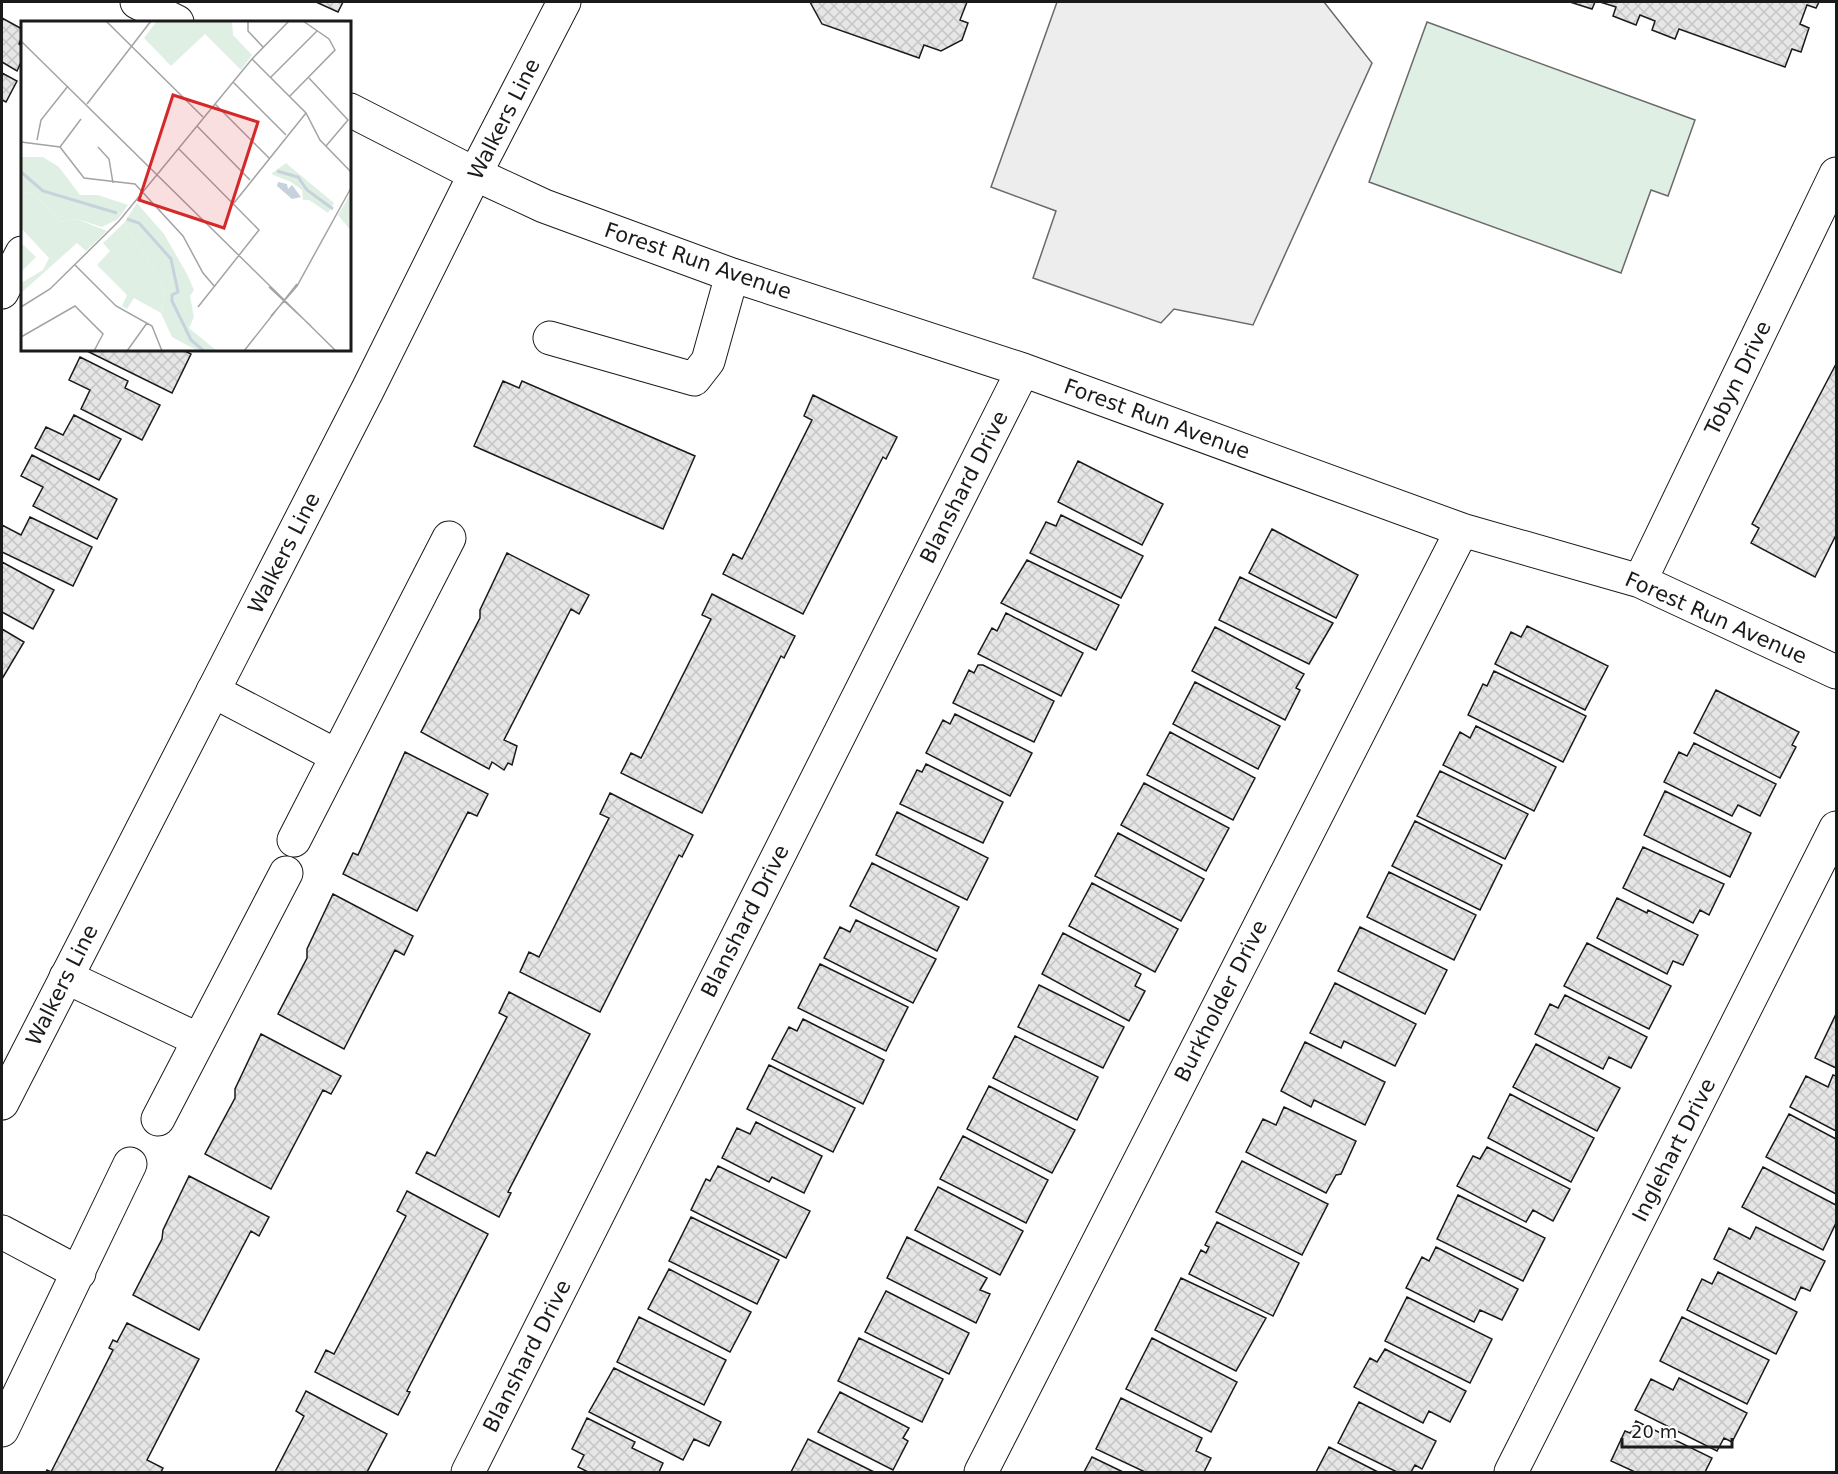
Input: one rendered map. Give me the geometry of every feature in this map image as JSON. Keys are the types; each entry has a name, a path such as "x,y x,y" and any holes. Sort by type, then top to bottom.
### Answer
{"street":[{"name":"Walkers Line","path":"2,1103 564,2"},
{"name":"Forest Run Avenue","path":"351,111 475,174 544,206 732,275 1023,370 1462,530 1640,581 1836,672"},
{"name":"Tobyn Drive","path":"1640,581 1836,174"},
{"path":"2,292 21,255"},
{"path":"550,338 694,379 708,361 732,275"},
{"name":"Blanshard Drive","path":"468,1473 1023,370"},
{"name":"Burkholder Drive","path":"981,1473 1462,530"},
{"path":"294,840 450,538"},
{"path":"213,691 337,756"},
{"name":"Inglehart Drive","path":"1511,1473 1836,828"},
{"path":"158,1119 286,873"},
{"path":"66,977 200,1040"},
{"path":"2,1430 130,1164"},
{"path":"2,1232 79,1273"}],"green space":[{"path":"1427,22 1695,120 1668,196 1651,190 1621,273 1369,182"}],"shaded area":[{"path":"1057,2 1324,2 1372,63 1253,325 1174,309 1161,323 1033,278 1056,211 991,187"}],"building":[{"path":"316,2 343,2 338,12"},
{"path":"810,2 967,2 960,20 968,23 962,40 941,51 924,45 919,58 822,24"},
{"path":"1570,2 1595,2 1592,9"},
{"path":"1600,2 1819,2 1816,8 1807,5 1800,24 1809,28 1801,52 1792,49 1785,67 1679,29 1675,39 1652,30 1655,21 1640,15 1636,25 1613,16 1616,7"},
{"path":"2,18 21,28 19,44 21,45 21,62 17,71 2,62"},
{"path":"2,73 17,81 6,102 2,100"},
{"path":"87,351 185,351 191,354 172,393"},
{"path":"80,357 128,381 125,388 160,405 142,440 81,409 90,390 69,380"},
{"path":"1836,364 1836,535 1815,577 1751,543 1759,528 1752,524"},
{"path":"503,381 519,388 522,381 695,456 663,529 474,446"},
{"path":"813,395 897,437 886,459 883,457 803,614 723,574 733,554 742,559 812,420 804,416"},
{"path":"74,415 121,439 99,480 35,448 46,427 63,435"},
{"path":"32,455 117,499 97,539 33,506 43,487 21,476"},
{"path":"1078,461 1163,504 1142,545 1058,502"},
{"path":"1061,515 1143,556 1121,598 1030,553 1046,522 1056,526"},
{"path":"30,517 92,547 73,586 2,552 2,525 21,535"},
{"path":"1272,529 1358,575 1336,618 1249,573"},
{"path":"507,553 589,595 579,614 571,609 504,740 517,746 512,765 508,763 504,770 492,762 489,769 421,732 480,618 480,610"},
{"path":"1027,560 1119,605 1096,650 1001,603"},
{"path":"2,562 54,590 33,629 2,612"},
{"path":"1240,577 1333,623 1309,664 1219,620"},
{"path":"712,594 795,636 784,658 781,656 702,813 621,773 631,753 641,758 711,619 702,615"},
{"path":"1006,613 1083,653 1061,696 978,654 992,628 997,631"},
{"path":"1527,626 1608,666 1585,710 1495,664 1511,632 1521,637"},
{"path":"1215,627 1304,674 1296,688 1300,690 1285,720 1192,671"},
{"path":"2,629 24,642 2,679"},
{"path":"978,665 983,665 1054,701 1034,742 953,703 969,670 974,673"},
{"path":"1494,671 1586,716 1563,762 1468,715 1483,684 1487,686"},
{"path":"1195,682 1280,726 1258,769 1173,724"},
{"path":"1716,690 1799,732 1792,745 1796,747 1780,778 1694,733"},
{"path":"955,714 1032,753 1010,796 926,753 943,720 950,724"},
{"path":"1476,726 1556,767 1534,811 1443,765 1460,732 1470,738"},
{"path":"1170,732 1255,778 1233,820 1147,775"},
{"path":"1694,743 1776,784 1760,816 1738,805 1732,816 1664,782 1679,752 1687,756"},
{"path":"405,752 488,794 477,816 468,812 417,911 343,874 353,853 358,855"},
{"path":"926,764 1003,802 983,843 900,804 917,770 922,772"},
{"path":"1440,771 1528,814 1505,859 1417,816"},
{"path":"1144,783 1229,828 1206,871 1121,825"},
{"path":"1665,791 1751,833 1730,877 1644,835"},
{"path":"610,793 693,835 682,857 679,855 600,1012 520,972 529,952 539,957 609,818 600,814"},
{"path":"897,812 988,858 967,900 876,855"},
{"path":"1415,821 1502,865 1480,910 1392,866"},
{"path":"1118,833 1204,879 1181,921 1095,876"},
{"path":"1643,847 1724,884 1709,915 1700,910 1693,923 1623,888"},
{"path":"872,863 959,907 937,951 850,906"},
{"path":"1389,872 1476,915 1454,960 1367,917"},
{"path":"1092,883 1178,929 1155,972 1069,926"},
{"path":"333,894 413,936 404,955 395,950 344,1049 278,1014 307,958 307,949"},
{"path":"1617,898 1647,913 1648,910 1698,935 1683,965 1673,961 1667,974 1597,938"},
{"path":"856,920 936,959 913,1003 824,958 840,927 850,932"},
{"path":"1360,927 1447,970 1425,1014 1338,971"},
{"path":"1063,933 1141,974 1135,986 1145,991 1129,1021 1042,974"},
{"path":"1587,943 1671,986 1649,1029 1564,986"},
{"path":"820,964 908,1007 886,1051 798,1008"},
{"path":"1335,983 1416,1024 1395,1066 1344,1041 1341,1048 1310,1033"},
{"path":"1039,985 1124,1027 1103,1068 1018,1027"},
{"path":"509,992 590,1034 508,1192 511,1193 499,1217 416,1173 427,1152 435,1156 507,1017 499,1013"},
{"path":"1565,995 1647,1037 1631,1068 1609,1057 1603,1069 1535,1034 1550,1004 1558,1008"},
{"path":"1836,1014 1836,1068 1815,1058"},
{"path":"803,1019 884,1060 863,1104 772,1059 789,1027 797,1031"},
{"path":"261,1034 341,1076 331,1094 323,1090 271,1189 205,1154 235,1098 235,1089"},
{"path":"1015,1036 1098,1077 1077,1120 993,1078"},
{"path":"1305,1042 1385,1082 1365,1125 1314,1100 1311,1107 1281,1091"},
{"path":"1536,1044 1620,1088 1597,1131 1513,1087"},
{"path":"769,1065 855,1108 833,1152 747,1109"},
{"path":"1833,1075 1836,1076 1836,1131 1790,1107 1806,1076 1828,1087"},
{"path":"989,1086 1075,1130 1052,1173 967,1129"},
{"path":"1510,1094 1594,1138 1571,1182 1488,1138"},
{"path":"1284,1107 1356,1141 1341,1174 1336,1175 1326,1193 1246,1152 1263,1119 1276,1125"},
{"path":"1789,1114 1836,1139 1836,1194 1766,1157"},
{"path":"756,1122 822,1156 804,1193 772,1177 769,1182 722,1158 737,1128 750,1134"},
{"path":"963,1136 1048,1180 1026,1223 940,1179"},
{"path":"1487,1147 1570,1189 1553,1221 1533,1210 1526,1222 1457,1186 1473,1156 1480,1159"},
{"path":"1242,1161 1328,1204 1302,1255 1216,1212"},
{"path":"718,1166 810,1211 786,1258 691,1210 706,1179 710,1181"},
{"path":"1763,1167 1836,1205 1836,1223 1823,1250 1742,1207"},
{"path":"189,1176 269,1217 259,1236 251,1231 199,1330 133,1295 162,1239 163,1230"},
{"path":"938,1187 1023,1231 1000,1275 915,1230"},
{"path":"407,1191 488,1234 407,1391 410,1392 398,1415 315,1372 326,1350 334,1354 406,1216 397,1211"},
{"path":"1458,1195 1545,1238 1523,1281 1437,1239"},
{"path":"691,1217 779,1260 757,1304 669,1261"},
{"path":"1217,1222 1299,1263 1273,1316 1189,1274 1201,1250 1206,1253 1209,1247 1205,1245"},
{"path":"1756,1227 1825,1261 1810,1291 1801,1287 1795,1300 1714,1259 1729,1228 1750,1239"},
{"path":"907,1237 987,1278 980,1290 990,1294 976,1323 887,1278"},
{"path":"1436,1247 1518,1289 1502,1320 1480,1310 1474,1322 1406,1288 1422,1257 1429,1261"},
{"path":"669,1269 751,1312 730,1352 648,1309"},
{"path":"1718,1272 1797,1312 1776,1354 1687,1310 1702,1279 1712,1284"},
{"path":"1181,1278 1266,1318 1236,1371 1155,1330"},
{"path":"886,1291 969,1333 949,1374 865,1332"},
{"path":"1407,1297 1492,1339 1470,1383 1385,1341"},
{"path":"639,1317 726,1360 704,1405 617,1362"},
{"path":"1682,1317 1769,1360 1747,1404 1660,1361"},
{"path":"127,1323 199,1359 147,1460 163,1468 161,1472 51,1472 113,1350 109,1348 113,1340 117,1342"},
{"path":"859,1338 943,1379 922,1422 838,1381"},
{"path":"1152,1338 1237,1382 1211,1432 1126,1389"},
{"path":"1385,1349 1466,1391 1450,1422 1429,1411 1423,1423 1354,1387 1370,1358 1377,1362"},
{"path":"614,1368 721,1422 709,1446 694,1439 683,1460 589,1412"},
{"path":"1679,1378 1747,1413 1732,1442 1724,1438 1717,1451 1635,1410 1651,1379 1673,1390"},
{"path":"306,1391 387,1434 367,1472 275,1472 304,1416 296,1411"},
{"path":"840,1392 909,1428 903,1438 908,1441 893,1470 818,1432"},
{"path":"1121,1398 1202,1438 1196,1451 1211,1458 1204,1472 1145,1472 1096,1449"},
{"path":"1359,1402 1436,1441 1422,1469 1415,1465 1411,1472 1397,1472 1338,1443"},
{"path":"587,1418 635,1442 632,1448 663,1463 659,1472 588,1472 578,1467 584,1455 572,1449"},
{"path":"1636,1421 1712,1458 1705,1472 1635,1472 1611,1461 1625,1431 1630,1433"},
{"path":"808,1439 874,1472 791,1472"},
{"path":"1329,1447 1378,1472 1316,1472"},
{"path":"1092,1457 1123,1472 1084,1472"}]}
